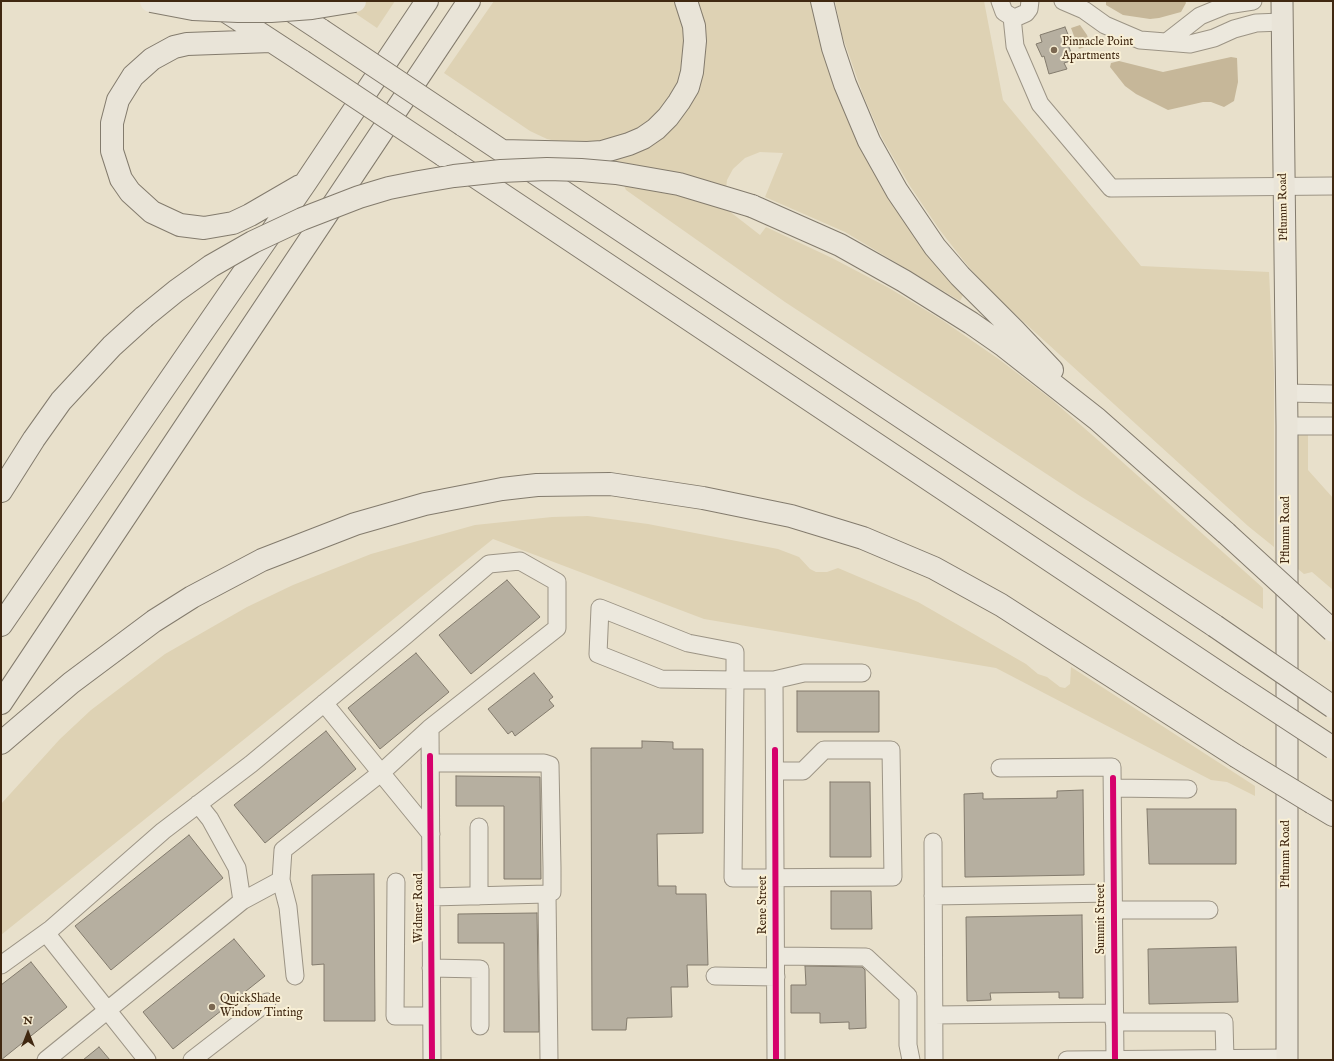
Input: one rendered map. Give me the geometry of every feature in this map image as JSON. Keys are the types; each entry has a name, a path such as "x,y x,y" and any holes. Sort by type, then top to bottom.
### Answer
{"highway":[{"path":"151,1 193,9 238,11 272,11 312,8 355,1"},
{"path":"210,1 1333,748"},
{"path":"278,1 1215,626 1333,707"},
{"path":"1,625 306,182 427,1"},
{"path":"1,703 469,1"},
{"path":"502,150 587,153 602,152 629,144 643,138 656,129 668,117 679,102 688,87 692,72 694,57 694,34 690,10 686,1"},
{"path":"822,1 833,48 855,110 884,170 915,219 960,276 1015,331 1097,420"},
{"path":"271,41 187,44 168,50 152,59 133,76 118,100 112,123 111,137 115,164 121,179 130,192 152,212 173,223 192,227 204,228 233,223 250,215 306,182"},
{"path":"1,491 34,439 61,401 112,346 176,291 211,266 253,242 302,219 359,197 389,188 419,182 454,176 501,171 547,169 616,173 679,184 752,206 840,245 904,281 1004,346 1097,420 1226,533 1333,631"},
{"path":"1,743 71,682 154,621 192,597 262,560 355,524 425,504 516,487 537,485 603,484 703,498 791,516 857,536 934,568 1001,605 1236,756 1333,815"}],"main road":[{"name":"Pflumm Road","path":"1282,1 1287,426 1287,1059"}],"street":[{"path":"1000,1 1004,12 1012,17 1022,16 1026,13 1029,9 1030,1"},
{"path":"1063,1 1084,10 1105,25 1140,40 1168,41 1190,44 1214,38 1234,29 1256,23 1282,22"},
{"path":"1168,41 1200,16 1227,5 1253,1"},
{"path":"1012,17 1015,46 1040,104 1111,188 1333,186"},
{"path":"1286,393 1333,394"},
{"path":"1287,426 1333,426"},
{"path":"1,966 46,933 163,831 251,764 489,564 520,561 557,582 557,628 430,728 382,772 283,850 281,880 288,908 295,976"},
{"path":"775,771 803,771 824,750 890,750 893,877 733,878 735,680 735,652 688,643 600,608 598,654 661,679 735,680 774,680 804,673 862,673"},
{"name":"Rene Street","path":"774,680 776,1060"},
{"path":"324,703 382,772 431,834"},
{"name":"Widmer Road","path":"430,728 432,1060"},
{"path":"430,760 544,763 550,765 552,892 547,894 431,897"},
{"path":"1000,768 1112,767 1113,783 1188,789"},
{"name":"Summit Street","path":"1113,783 1114,1059"},
{"path":"198,804 210,819 237,868 242,901"},
{"path":"479,827 479,896"},
{"path":"933,842 934,1060"},
{"path":"46,1060 242,901 281,880"},
{"path":"396,882 395,1016 431,1016"},
{"path":"933,896 1113,893"},
{"path":"547,894 549,1060"},
{"path":"1113,910 1209,910"},
{"path":"46,933 147,1060"},
{"path":"776,956 866,957 908,996 908,1044 911,1060"},
{"path":"431,968 480,969 480,1026"},
{"path":"715,976 776,976"},
{"path":"192,1060 266,1002"},
{"path":"934,1015 1114,1017 1224,1022 1225,1058"},
{"path":"1067,1060 1225,1058 1287,1059"}],"shaded area":[{"path":"337,1 395,1 377,28"},
{"path":"494,1 676,1 684,23 686,54 682,79 670,102 636,133 591,145 569,144 547,139 530,131 444,73"},
{"path":"694,1 812,1 888,197 916,239 963,295 960,301 845,232 765,197 783,153 760,152 745,158 733,169 727,180 724,207 760,235 766,227 832,258 889,288 942,320 1000,360 1051,399 1263,588 1263,609 1080,496 785,302 626,190 613,161 639,150 681,116"},
{"path":"835,1 984,1 1003,100 1141,266 1269,272 1274,374 1274,547 1248,526 993,294 967,265 939,229 910,186 883,140 863,95 842,35"},
{"path":"1106,1 1185,1 1186,3 1181,12 1150,19 1123,15 1106,5"},
{"path":"1080,25 1087,35 1090,45 1079,49 1071,28"},
{"path":"1231,57 1237,58 1238,82 1234,101 1224,107 1211,102 1203,102 1168,110 1136,94 1125,86 1110,67 1111,63 1119,61 1163,72"},
{"path":"1308,432 1308,470 1333,498 1333,590 1312,572 1304,574 1292,564 1296,440 1299,435"},
{"path":"588,516 648,524 778,549 799,557 810,569 816,572 827,572 838,568 918,602 1026,664 1038,674 1047,677 1060,687 1065,688 1070,684 1071,667 1255,786 1255,796 1227,782 1211,780 996,668 704,619 493,539 1,935 1,804 60,739 91,710 165,654 247,607 293,585 371,554 475,525 552,517"}],"building":[{"name":"Pinnacle Point Apartments","path":"1065,27 1071,42 1067,42 1074,60 1064,63 1067,69 1049,74 1044,56 1042,57 1036,44 1042,42 1040,35"},
{"path":"507,580 540,617 471,674 439,635"},
{"path":"416,653 449,692 380,749 348,708"},
{"path":"534,673 553,697 549,700 554,706 515,736 512,731 508,734 488,709"},
{"path":"797,691 879,691 879,732 797,732"},
{"path":"326,731 356,769 265,843 234,805"},
{"path":"642,741 673,742 673,749 703,749 703,833 657,834 658,886 676,886 676,894 706,894 708,965 687,965 688,987 671,987 672,1017 627,1018 626,1030 592,1030 591,748 642,748"},
{"path":"456,776 540,777 541,879 504,879 504,806 456,806"},
{"path":"830,782 870,782 871,857 830,857"},
{"path":"1083,790 1084,875 965,877 964,794 983,793 983,799 1057,798 1057,791"},
{"path":"1147,809 1236,809 1236,864 1149,864"},
{"path":"189,835 223,878 111,970 75,926"},
{"path":"374,874 375,1021 324,1021 324,964 312,965 312,875"},
{"path":"831,891 871,891 872,929 831,929"},
{"path":"537,913 539,1032 504,1032 504,943 458,943 458,914"},
{"path":"1082,915 1083,998 1059,998 1059,992 990,993 991,1000 967,1001 966,917"},
{"path":"234,939 265,976 173,1049 143,1012"},
{"path":"1236,947 1238,1002 1149,1004 1148,949"},
{"path":"31,962 67,1007 1,1060 1,985"},
{"path":"805,966 862,967 865,970 866,1028 849,1029 849,1022 820,1023 820,1013 791,1013 791,985 806,985"},
{"path":"99,1047 110,1060 83,1060"}],"cycle path":[{"path":"775,750 776,1060"},
{"path":"430,756 432,1060"},
{"path":"1113,778 1115,1059"}],"place":[{"name":"Pinnacle Point Apartments","path":"1054,50"},
{"name":"QuickShade Window Tinting","path":"212,1007"}]}
